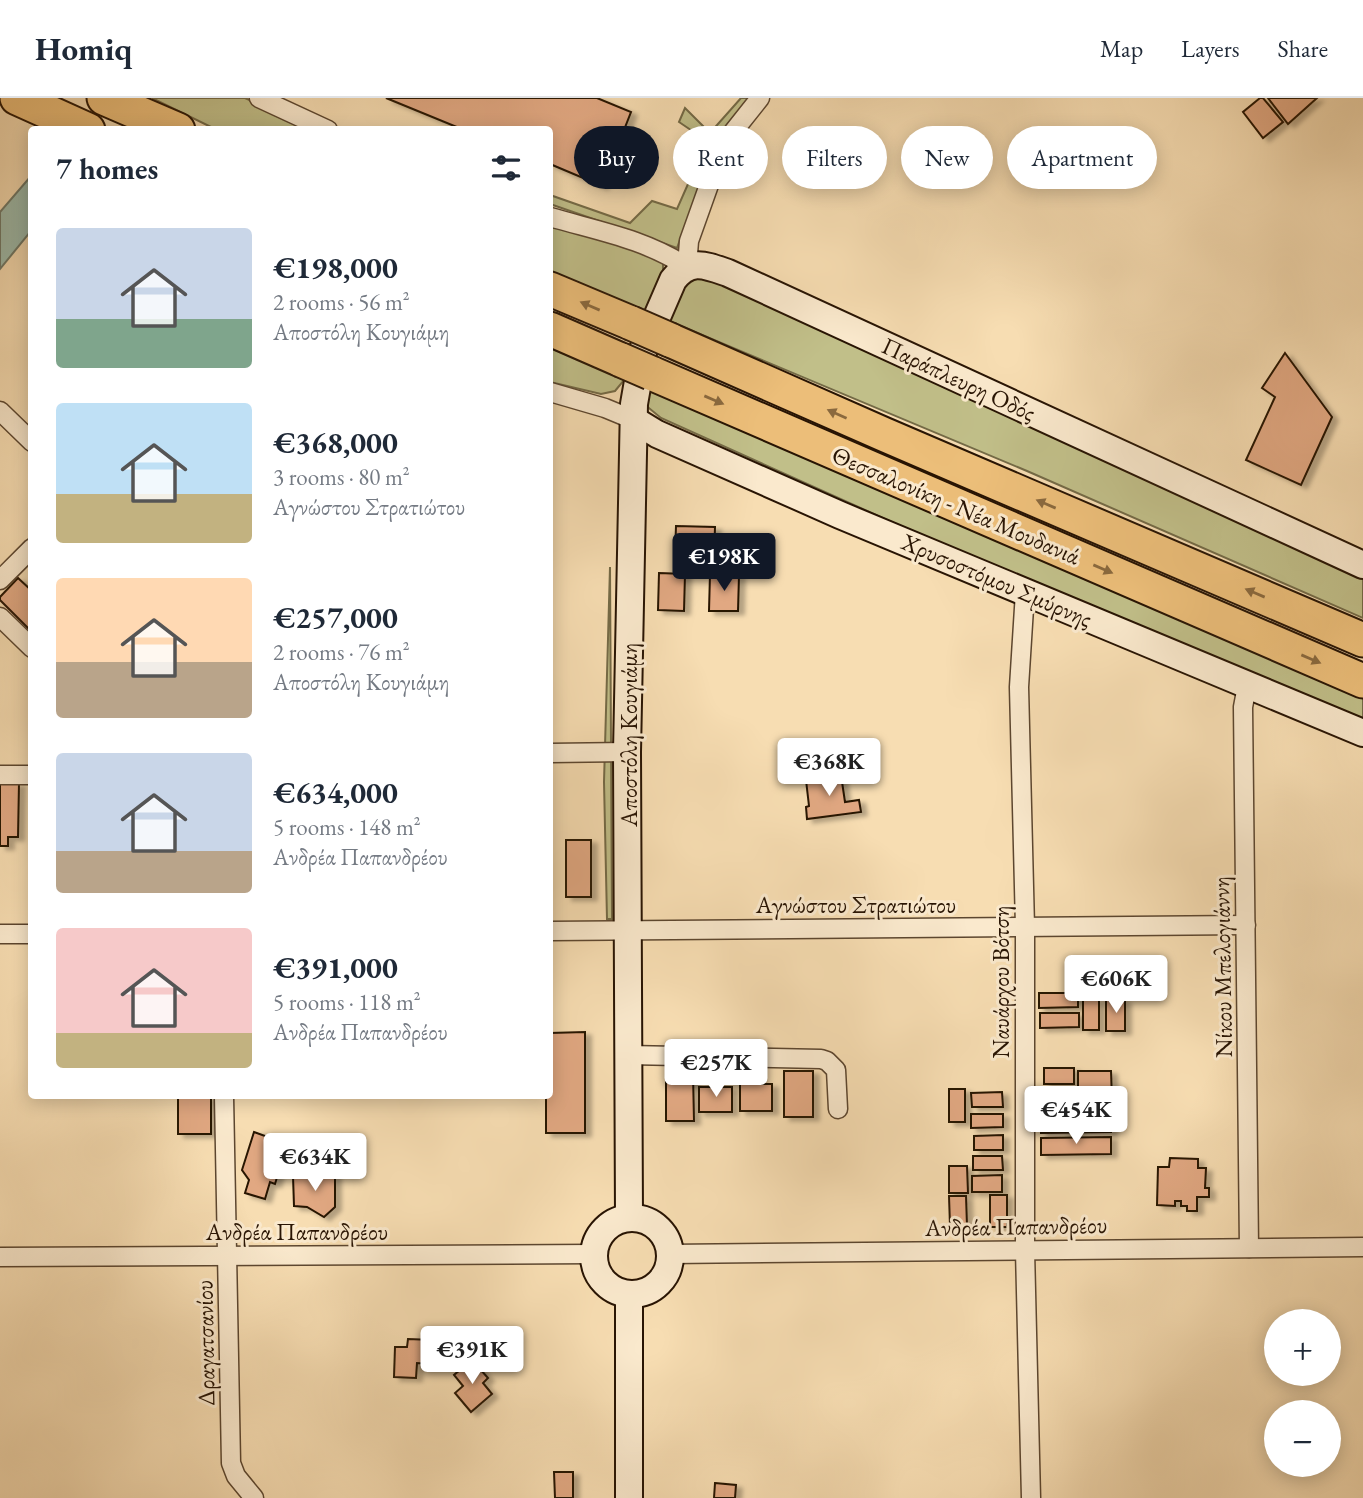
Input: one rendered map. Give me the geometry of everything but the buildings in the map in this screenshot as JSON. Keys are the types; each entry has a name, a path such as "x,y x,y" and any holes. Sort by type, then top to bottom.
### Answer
{"highway":[{"path":"17,98 74,123"},
{"path":"104,98 167,125"},
{"name":"Θεσσαλονίκη - Νέα Μουδανιά","path":"553,290 1363,640"},
{"name":"Θεσσαλονίκη - Νέα Μουδανιά","path":"553,330 1363,681"}],"street":[{"path":"259,98 319,126"},
{"path":"687,267 689,241 720,154 729,137 760,98"},
{"name":"Παράπλευρη Οδός","path":"553,217 640,242 666,253 687,267 698,264 736,277 1363,565"},
{"name":"Αποστόλη Κουγιάμη","path":"629,1217 627,752 634,404 644,347 673,280 680,270 687,267"},
{"path":"553,393 605,408 634,421"},
{"path":"0,411 28,438"},
{"name":"Χρυσοστόμου Σμύρνης","path":"634,421 657,434 840,515 1363,733"},
{"path":"633,458 657,434"},
{"path":"0,580 28,552"},
{"name":"Ναυάρχου Βότση","path":"1025,592 1019,687 1025,927 1026,1250 1031,1498"},
{"path":"0,617 28,644"},
{"name":"Νίκου Μπελογιάννη","path":"1247,686 1243,707 1249,1248"},
{"path":"553,753 627,752"},
{"path":"0,775 28,775"},
{"name":"Αγνώστου Στρατιώτου","path":"553,931 1246,925"},
{"path":"0,934 28,934"},
{"path":"628,1055 821,1059 836,1070 838,1108"},
{"name":"Δραγατσανίου","path":"224,1099 232,1466 239,1480 254,1498"},
{"path":"629,1217 646,1219 654,1224 666,1238 670,1254 664,1276 655,1287 639,1295 629,1296 606,1287 597,1272 594,1254 602,1231 614,1222 629,1217"},
{"name":"Ανδρέα Παπανδρέου","path":"670,1254 1363,1247"},
{"name":"Ανδρέα Παπανδρέου","path":"0,1257 594,1254"},
{"path":"629,1296 629,1498"}],"shaded area":[{"path":"152,98 245,98 308,126 209,126"},
{"path":"741,98 750,98 733,126 716,126"},
{"path":"685,108 703,126 685,126 679,122"},
{"path":"28,179 28,235 0,269 0,212"},
{"path":"686,189 698,189 677,248 553,205 553,196 630,223 652,201 677,209"},
{"path":"553,223 654,256 663,263 663,273 647,315 553,274"},
{"path":"705,276 1363,570 1363,618 1027,471 664,319 675,295 692,277"},
{"path":"553,348 625,379 615,391 601,394 553,383"},
{"path":"641,384 1363,695 1363,719 945,546 661,418 644,404"},
{"path":"610,567 612,919 607,919 604,782"}]}
